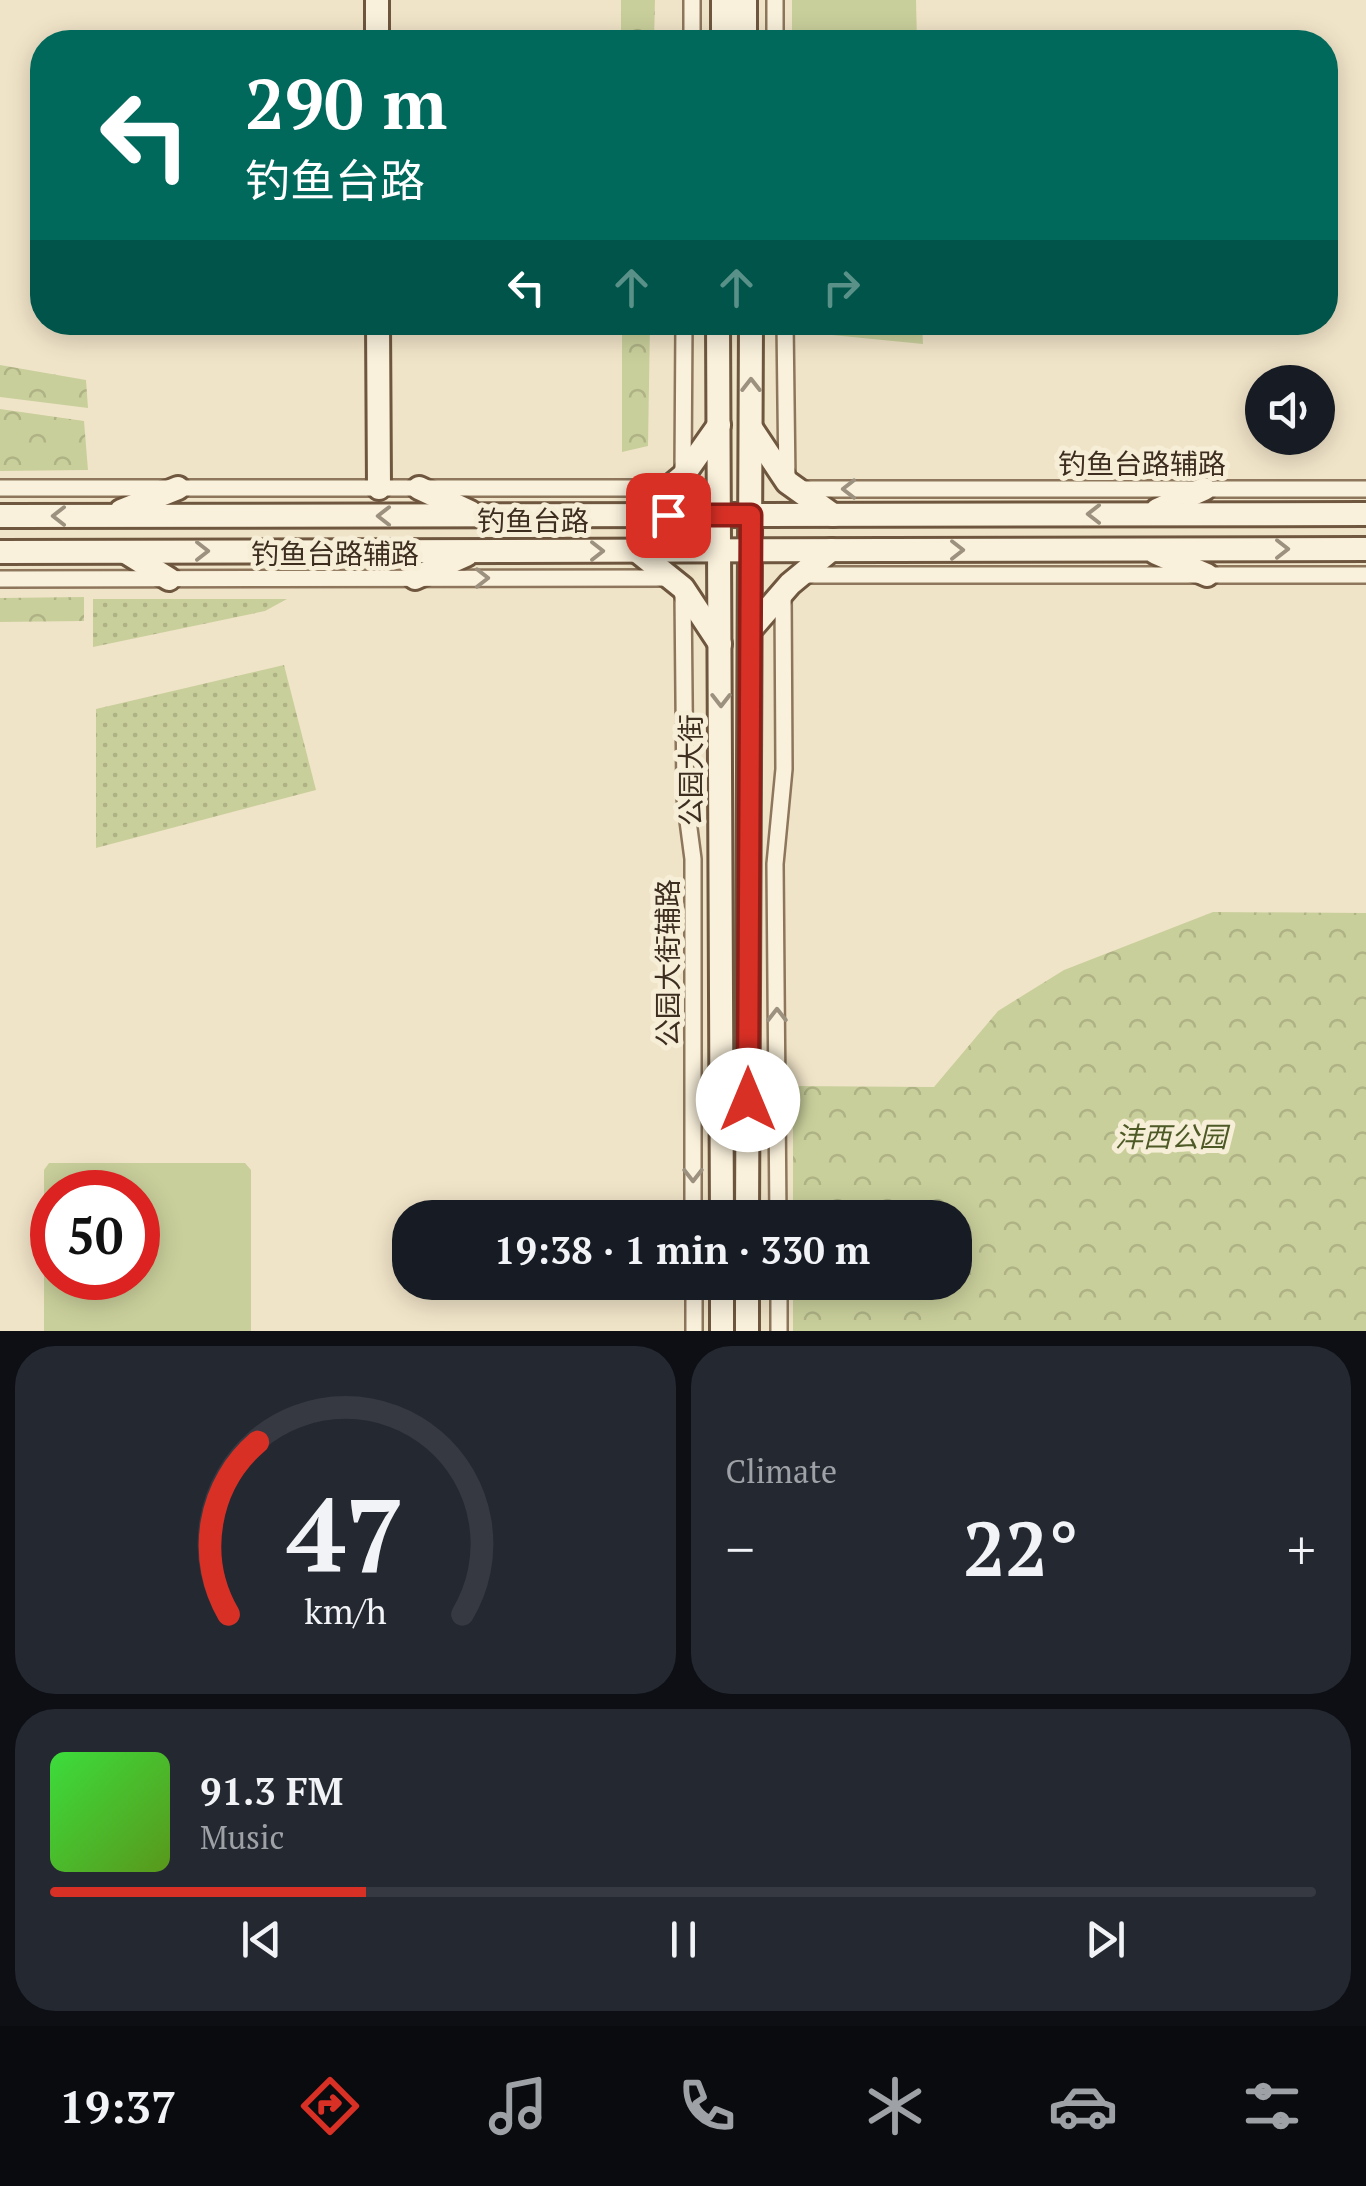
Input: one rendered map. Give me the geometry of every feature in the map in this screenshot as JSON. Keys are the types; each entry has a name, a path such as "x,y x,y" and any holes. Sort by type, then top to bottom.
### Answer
{"main road":[{"path":"377,0 378,30"},
{"path":"723,0 723,30"},
{"path":"745,0 745,30"},
{"path":"378,335 379,488"},
{"name":"公园大街","path":"718,335 722,1200"},
{"name":"公园大街","path":"747,1200 751,335"},
{"path":"636,515 677,482 719,425"},
{"path":"751,428 792,485 834,515"},
{"path":"107,516 178,488"},
{"path":"419,488 478,516"},
{"path":"1148,514 1204,489"},
{"path":"906,514 906,550"},
{"name":"钓鱼台路","path":"0,516 1366,514"},
{"path":"552,516 552,551"},
{"name":"钓鱼台路","path":"0,552 1366,549"},
{"path":"750,630 783,592 831,550"},
{"path":"1148,550 1208,575"},
{"path":"415,578 476,551"},
{"path":"637,551 677,583 721,644"},
{"path":"124,552 169,579"},
{"path":"722,1300 722,1331"},
{"path":"747,1300 747,1331"}],"street":[{"path":"692,0 692,30"},
{"path":"775,0 776,30"},
{"path":"0,488 419,488 677,482 683,335"},
{"path":"786,335 792,485"},
{"name":"钓鱼台路辅路","path":"792,485 1366,488"},
{"path":"801,575 1366,575"},
{"name":"钓鱼台路辅路","path":"0,579 415,578 677,583"},
{"name":"公园大街辅路","path":"677,583 685,798 693,859 694,1200"},
{"path":"778,1200 776,864 784,769 783,592"},
{"path":"694,1300 694,1331"},
{"path":"779,1300 779,1331"}],"green space":[{"path":"621,0 655,0 654,30 621,30"},
{"path":"792,0 916,0 917,30 792,30"},
{"path":"622,335 650,335 648,446 622,452"},
{"path":"832,335 923,335 923,344"},
{"path":"0,365 86,380 88,408 0,397"},
{"path":"0,409 84,421 88,470 0,471"},
{"path":"84,597 84,621 0,622 0,598"},
{"path":"93,599 287,599 265,611 93,647"},
{"path":"284,665 316,790 96,848 96,709"},
{"name":"沣西公园","path":"1213,912 1366,913 1366,1331 793,1331 793,1300 972,1300 972,1200 793,1200 793,1086 934,1087 998,1011 1064,970"},
{"path":"49,1163 245,1163 251,1170 251,1331 44,1331 44,1300 160,1300 160,1170 44,1170"}],"route":[{"path":"668,515 751,515 748,1100"}]}
